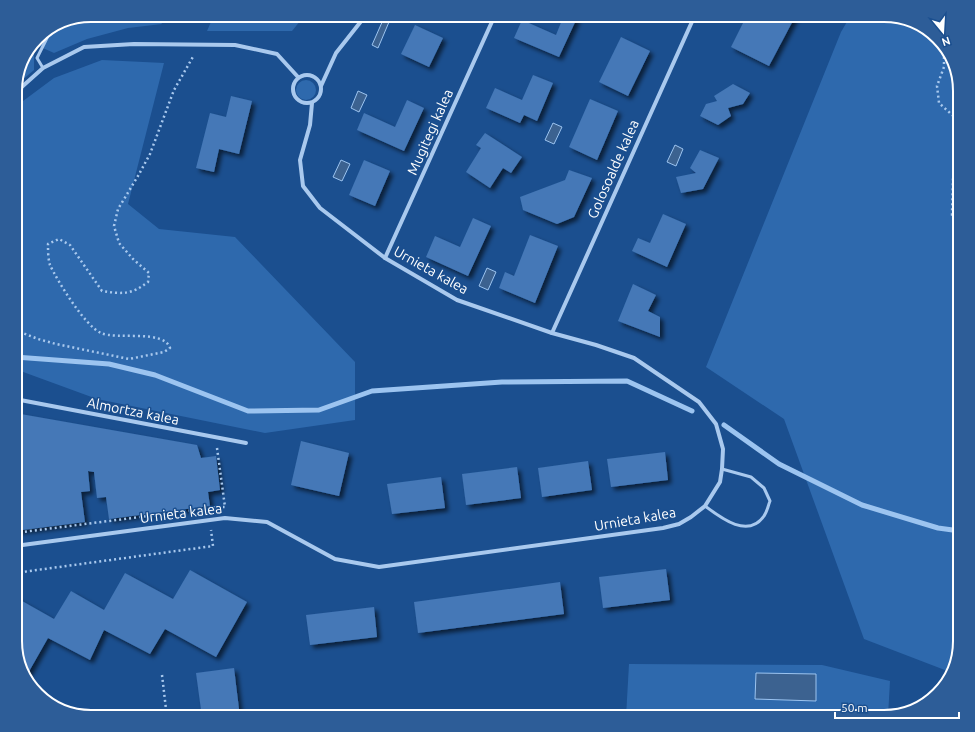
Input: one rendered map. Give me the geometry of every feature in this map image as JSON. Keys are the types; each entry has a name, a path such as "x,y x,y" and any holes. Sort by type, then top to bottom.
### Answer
{"street":[{"path":"321,86 319,81 308,74 298,77 292,85 293,95 300,102 304,103 312,103 318,97 321,93 321,86 336,53 360,22"},
{"name":"Mugitegi kalea","path":"385,258 492,22"},
{"name":"Golosoalde kalea","path":"552,333 692,22"},
{"path":"22,87 43,68 84,47 134,44 199,46 235,45 277,54 298,77"},
{"name":"Urnieta kalea","path":"22,545 225,518 267,522 336,559 379,567 663,528 685,521 705,506 720,482 723,449 716,424 699,402 634,358 596,345 552,333 457,300 385,258 320,208 303,186 300,160 310,125 312,103"},
{"name":"Almortza kalea","path":"22,400 246,443"}],"lane":[{"path":"43,68 37,58 47,37"},
{"path":"705,506 732,524 747,527 758,523 765,515 770,501 764,488 751,477 722,468"}],"path":[{"path":"22,333 56,344 129,359 164,352 170,348 169,344 164,340 102,334 93,329 84,319 50,264 48,244 59,239 70,245 102,291 121,294 140,288 148,282 149,273 133,259 119,243 114,226 118,209 150,154 174,90 199,46"},
{"path":"944,57 944,67 937,86 939,103 953,116"},
{"path":"953,179 953,216"},
{"path":"22,532 225,507 216,438"},
{"path":"22,572 213,546 209,508"},
{"path":"162,674 166,709"}],"shaded area":[{"path":"91,22 161,22 162,24 128,28 87,39 54,53 39,46 56,31 69,26"},
{"path":"211,22 299,22 292,31 207,31"},
{"path":"382,22 389,22 378,48 372,45"},
{"path":"847,22 884,22 915,29 923,34 923,52 941,52 946,60 951,73 953,91 953,641 946,671 864,639 784,419 706,367 841,32"},
{"path":"34,52 34,70 23,79 29,60"},
{"path":"102,60 164,63 128,204 159,229 235,237 355,362 355,420 265,433 97,399 22,372 22,102 54,78"},
{"path":"306,80 313,83 316,90 313,97 306,100 299,97 296,90 299,83"},
{"path":"358,91 367,95 359,112 351,108"},
{"path":"553,123 562,127 554,144 545,140"},
{"path":"675,145 683,149 676,166 667,162"},
{"path":"341,160 350,164 342,181 333,177"},
{"path":"487,268 496,272 488,290 479,286"},
{"path":"629,664 822,665 890,681 888,710 626,710"},
{"path":"756,673 816,674 816,701 755,699"}],"building":[{"path":"521,22 527,22 556,35 561,22 575,22 559,57 514,38"},
{"path":"744,22 792,22 769,66 731,47"},
{"path":"415,25 443,38 429,67 401,54"},
{"path":"621,37 650,51 628,96 599,82"},
{"path":"533,75 553,83 537,121 524,115 520,123 486,108 495,88 522,100"},
{"path":"733,84 750,93 743,104 728,108 731,116 718,125 700,116 706,104 717,101 714,96"},
{"path":"231,96 252,101 239,154 219,149 214,172 196,168 210,113 226,117"},
{"path":"590,99 618,111 597,160 569,147"},
{"path":"407,100 424,108 404,151 357,130 364,113 395,127"},
{"path":"485,133 522,157 511,173 503,168 490,188 466,172 481,148 476,145"},
{"path":"700,150 719,158 703,189 681,193 676,177 696,173 690,168"},
{"path":"364,160 390,171 375,206 349,195"},
{"path":"569,170 592,178 574,217 557,224 523,210 520,197 565,180"},
{"path":"663,214 686,224 667,267 632,251 638,238 650,243"},
{"path":"473,218 491,226 468,276 426,257 435,236 460,247"},
{"path":"530,235 558,246 535,303 499,288 505,272 514,276"},
{"path":"633,284 656,295 648,311 660,317 660,337 618,321"},
{"path":"22,414 197,445 201,458 216,456 220,490 208,492 210,506 109,519 106,497 97,498 94,472 88,471 90,491 81,492 85,522 22,530"},
{"path":"301,441 349,453 339,496 291,485"},
{"path":"665,452 668,480 611,487 607,459"},
{"path":"588,461 592,490 542,497 538,468"},
{"path":"517,467 521,498 466,505 462,474"},
{"path":"441,477 445,508 392,514 387,484"},
{"path":"666,569 670,600 603,608 599,577"},
{"path":"190,570 247,602 216,657 165,629 150,654 104,630 90,660 48,638 29,672 24,659 22,646 22,601 54,619 71,591 104,610 125,573 173,599"},
{"path":"560,582 564,614 418,633 414,602"},
{"path":"374,607 377,637 310,645 306,615"},
{"path":"234,668 239,710 201,710 196,673"}],"waterway":[{"path":"22,358 109,364 155,375 248,411 319,410 372,391 502,382 627,381 692,411"},
{"path":"724,425 779,464 862,505 938,528 953,530"}]}
